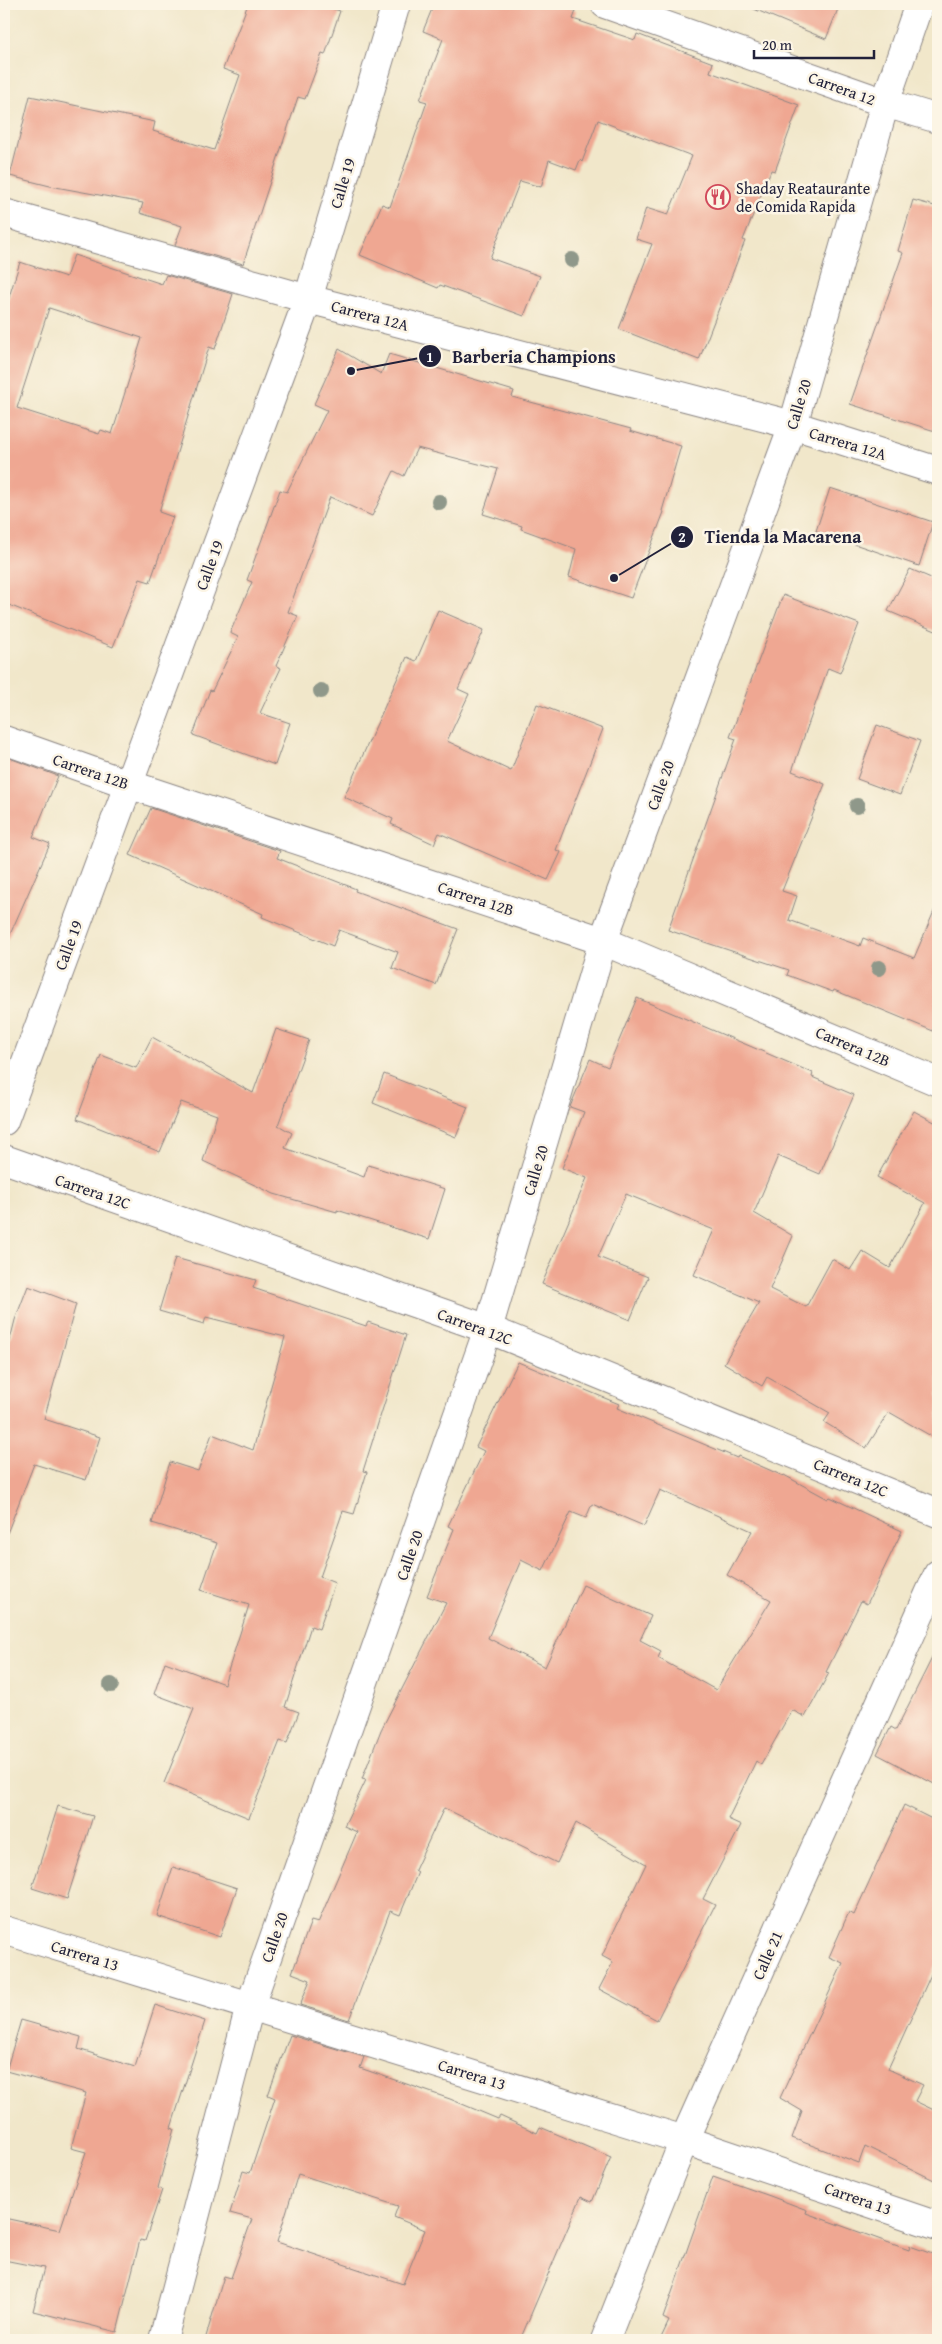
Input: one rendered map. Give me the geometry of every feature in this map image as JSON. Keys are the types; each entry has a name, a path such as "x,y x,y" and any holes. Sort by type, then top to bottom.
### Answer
{"street":[{"name":"Calle 19","path":"4,1121 308,299 396,4"},
{"name":"Carrera 12","path":"605,4 885,103 938,119"},
{"name":"Calle 20","path":"163,2340 250,2006 488,1329 603,940 792,425 885,103 919,4"},
{"name":"Carrera 12A","path":"4,213 308,299 792,425 938,471"},
{"name":"Carrera 12B","path":"4,740 128,784 603,940 938,1082"},
{"name":"Carrera 12C","path":"4,1159 488,1329 938,1513"},
{"name":"Calle 21","path":"605,2340 684,2140 938,1574"},
{"name":"Carrera 13","path":"4,1930 684,2140 938,2226"}],"building":[{"path":"248,4 319,4 340,11 325,55 322,54 305,99 298,97 243,264 175,245 182,226 140,213 143,203 50,186 10,176 30,96 155,122 153,131 214,150 240,75 223,69"},
{"path":"434,4 555,4 576,11 573,19 635,40 637,34 713,63 710,72 799,105 775,171 771,170 743,240 745,241 699,360 619,329 652,244 636,239 646,208 668,215 692,156 598,120 582,162 580,160 576,170 549,160 541,187 520,181 490,258 540,276 524,316 440,285 438,288 360,255 382,204 390,207 427,102 420,100 443,39 423,31"},
{"path":"742,4 840,4 826,39"},
{"path":"913,200 938,207 938,432 850,404 903,253 898,251"},
{"path":"74,255 162,284 166,275 233,294 215,349 209,347 159,512 173,517 150,582 140,579 113,647 4,603 4,313 20,262 66,277","holes":["49,308 142,338 112,434 101,430 99,434 17,408"]},
{"path":"339,349 381,374 389,354 514,391 512,397 631,429 630,431 681,446 662,511 664,512 631,598 569,577 576,549 521,529 522,526 483,514 498,469 417,448 404,476 394,471 372,516 330,497 288,612 298,616 276,666 281,668 260,713 290,723 275,765 193,735 210,690 212,691 238,637 230,633 252,582 247,580 280,490 287,492 327,410 314,404"},
{"path":"830,488 933,522 919,566 816,531"},
{"path":"910,569 938,581 938,632 888,611"},
{"path":"783,595 859,624 840,673 828,668 792,771 825,784 782,891 797,896 789,920 860,946 863,938 914,958 938,902 938,1033 834,990 833,992 787,975 789,970 668,930 736,739 730,737"},
{"path":"438,610 484,630 458,689 469,694 447,741 511,771 537,704 603,729 556,850 561,852 548,880 439,833 434,844 391,824 393,819 344,797 407,657 416,661"},
{"path":"877,725 920,741 900,795 857,779"},
{"path":"4,756 58,776 33,837 50,844 4,948"},
{"path":"151,808 280,851 277,858 356,889 355,891 458,929 436,985 392,968 398,952 339,930 333,946 262,917 263,914 130,855"},
{"path":"637,998 813,1073 812,1077 854,1095 820,1174 778,1156 754,1213 793,1236 770,1289 806,1307 832,1259 850,1270 862,1251 890,1268 925,1203 877,1177 914,1111 938,1124 938,1440 889,1412 866,1448 824,1422 830,1413 767,1377 762,1386 724,1363 759,1303 694,1275 714,1230 626,1194 598,1257 648,1277 630,1320 542,1284 587,1178 562,1168 584,1112 570,1107 590,1059 608,1067"},
{"path":"276,1029 309,1040 278,1125 292,1133 285,1148 364,1177 368,1165 445,1189 429,1239 337,1210 337,1212 274,1194 203,1161 217,1115 181,1102 160,1152 77,1119 101,1055 136,1068 152,1037 253,1093"},
{"path":"384,1074 468,1107 456,1137 373,1103"},
{"path":"175,1258 256,1280 253,1288 366,1326 368,1322 406,1335 363,1471 367,1472 354,1514 343,1511 320,1577 335,1583 319,1629 311,1626 285,1707 299,1712 287,1743 280,1741 249,1818 164,1783 194,1709 154,1694 165,1662 224,1684 249,1605 201,1590 217,1543 152,1523 170,1462 198,1471 212,1434 253,1450 285,1337 206,1317 204,1324 159,1311"},
{"path":"28,1286 76,1304 44,1419 100,1437 86,1480 34,1464 6,1536 4,1535 4,1364 15,1320"},
{"path":"518,1362 619,1404 617,1408 737,1458 738,1456 784,1475 828,1499 830,1497 902,1531 867,1604 861,1601 826,1672 829,1673 805,1717 792,1710 761,1765 756,1761 728,1819 741,1825 703,1899 715,1905 657,2020 599,1989 613,1962 602,1956 646,1864 576,1823 557,1863 444,1808 415,1870 418,1872 400,1915 390,1911 349,2020 300,2005 310,1980 292,1973 311,1921 318,1923 357,1832 344,1826 366,1780 362,1779 381,1730 446,1603 427,1596 454,1529 448,1526 484,1451 476,1447","holes":["660,1490 752,1531 727,1575 771,1600 716,1690 658,1658 661,1651 640,1640 651,1616 583,1585 545,1667 488,1638 521,1560 543,1571 571,1512 586,1518 592,1504 644,1526"]},
{"path":"938,1646 938,1786 877,1754 891,1727 896,1730"},
{"path":"904,1805 938,1822 938,1959 888,2069 923,2085 915,2101 938,2112 938,2182 865,2146 859,2163 792,2138 802,2111 780,2098 843,1963 829,1957 849,1912 854,1915"},
{"path":"58,1806 93,1816 67,1899 32,1888"},
{"path":"173,1867 237,1888 220,1937 157,1916"},
{"path":"155,2005 205,2021 171,2128 174,2129 158,2188 162,2190 145,2241 140,2240 117,2332 33,2311 44,2268 4,2260 4,2218 60,2230 86,2152 71,2148 86,2093 6,2071 21,2020 81,2037 78,2049 135,2067"},
{"path":"290,2035 364,2057 360,2068 450,2099 498,2119 500,2116 537,2133 540,2127 611,2157 592,2202 581,2197 520,2340 205,2340 224,2276 231,2278 252,2219 230,2213 243,2171 250,2173 275,2098 268,2095","holes":["298,2174 398,2206 394,2217 425,2230 403,2284 277,2242"]},
{"path":"713,2176 807,2210 806,2213 909,2250 910,2246 938,2256 938,2340 660,2340 669,2321 663,2318"}],"place":[{"name":"Shaday Reataurante de Comida Rapida","path":"718,197"},
{"name":"Barberia Champions","path":"351,371"},
{"name":"Tienda la Macarena","path":"614,578"}]}
